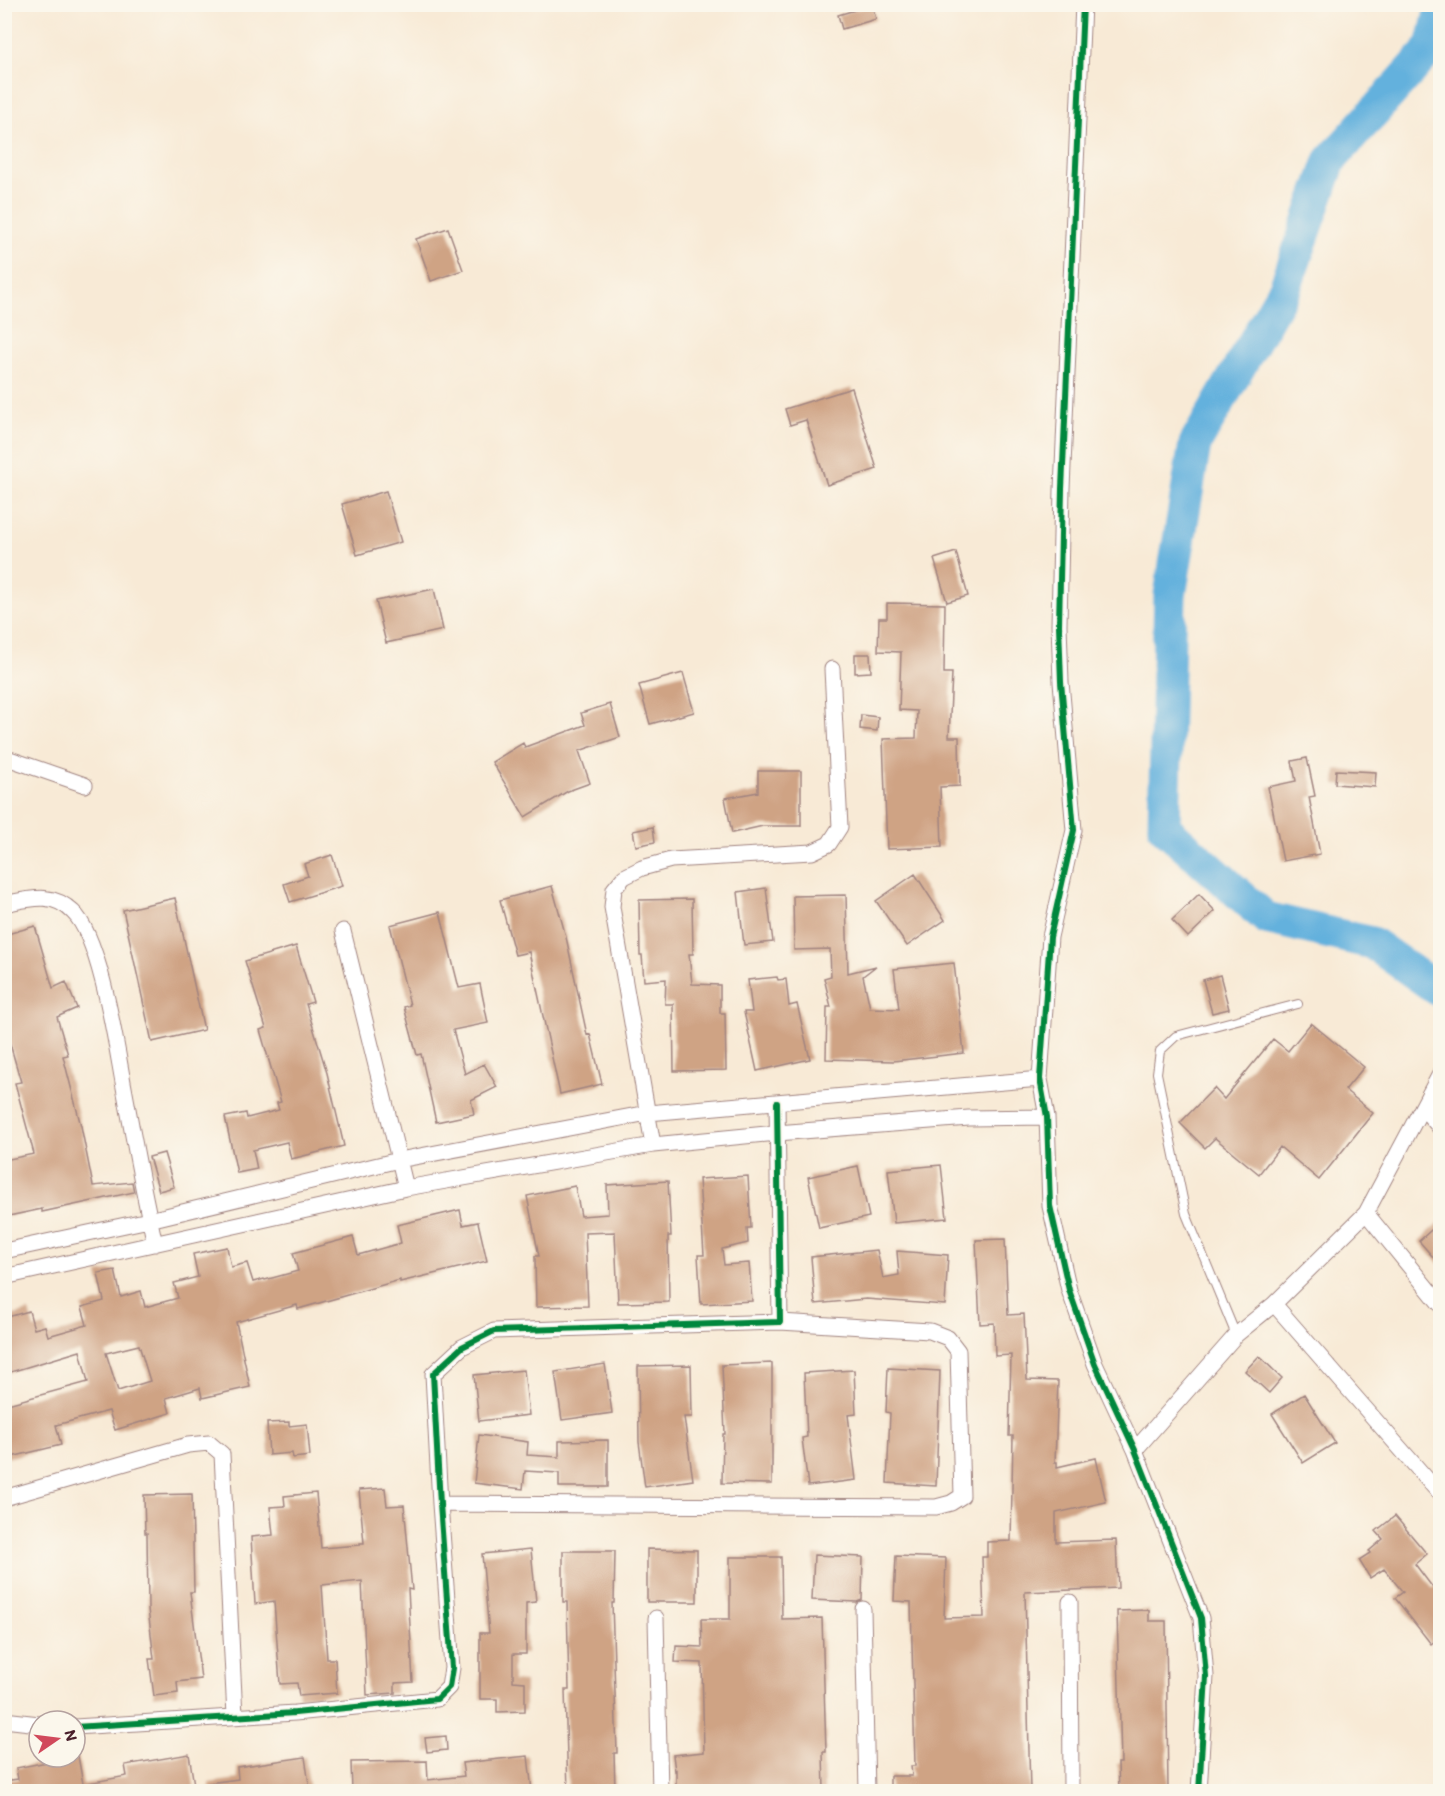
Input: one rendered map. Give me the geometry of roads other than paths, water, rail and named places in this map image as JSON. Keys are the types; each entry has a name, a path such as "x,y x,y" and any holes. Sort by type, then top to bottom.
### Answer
{"street":[{"path":"1083,4 1062,499 1059,625 1061,682 1074,830 1050,937 1040,1079 1047,1117 1050,1206 1069,1290 1095,1364 1135,1450 1201,1618 1206,1677 1199,1791"},
{"path":"653,1145 612,907 614,889 624,877 642,868 670,860 812,852 829,844 840,827 832,669"},
{"path":"4,757 85,785"},
{"path":"4,904 41,896 61,902 75,912 86,930 109,1007 155,1244"},
{"path":"343,931 406,1188"},
{"path":"1135,1450 1236,1335 1274,1304 1366,1213 1440,1074"},
{"path":"4,1251 149,1220 399,1160 648,1113 1040,1079"},
{"path":"777,1103 780,1322"},
{"path":"1423,1108 1440,1128"},
{"path":"4,1277 406,1188 653,1145 969,1118 1047,1117"},
{"path":"1366,1213 1440,1304"},
{"path":"1274,1304 1440,1494"},
{"path":"87,1726 295,1713 437,1699 449,1687 452,1668 440,1504 433,1374 462,1347 495,1331 780,1322 930,1331 948,1338 958,1351 962,1496 951,1503 936,1507 440,1504"},
{"path":"4,1498 188,1445 209,1443 222,1454 235,1716"},
{"path":"1070,1602 1071,1791"},
{"path":"863,1608 867,1791"},
{"path":"656,1618 660,1791"},
{"path":"4,1720 27,1723"}],"lane":[{"path":"1236,1335 1186,1214 1157,1073 1160,1051 1176,1036 1298,1004"}],"waterway":[{"path":"1440,13 1432,47 1330,161 1285,288 1195,444 1170,595 1164,827 1266,918 1372,943 1440,991"}]}
